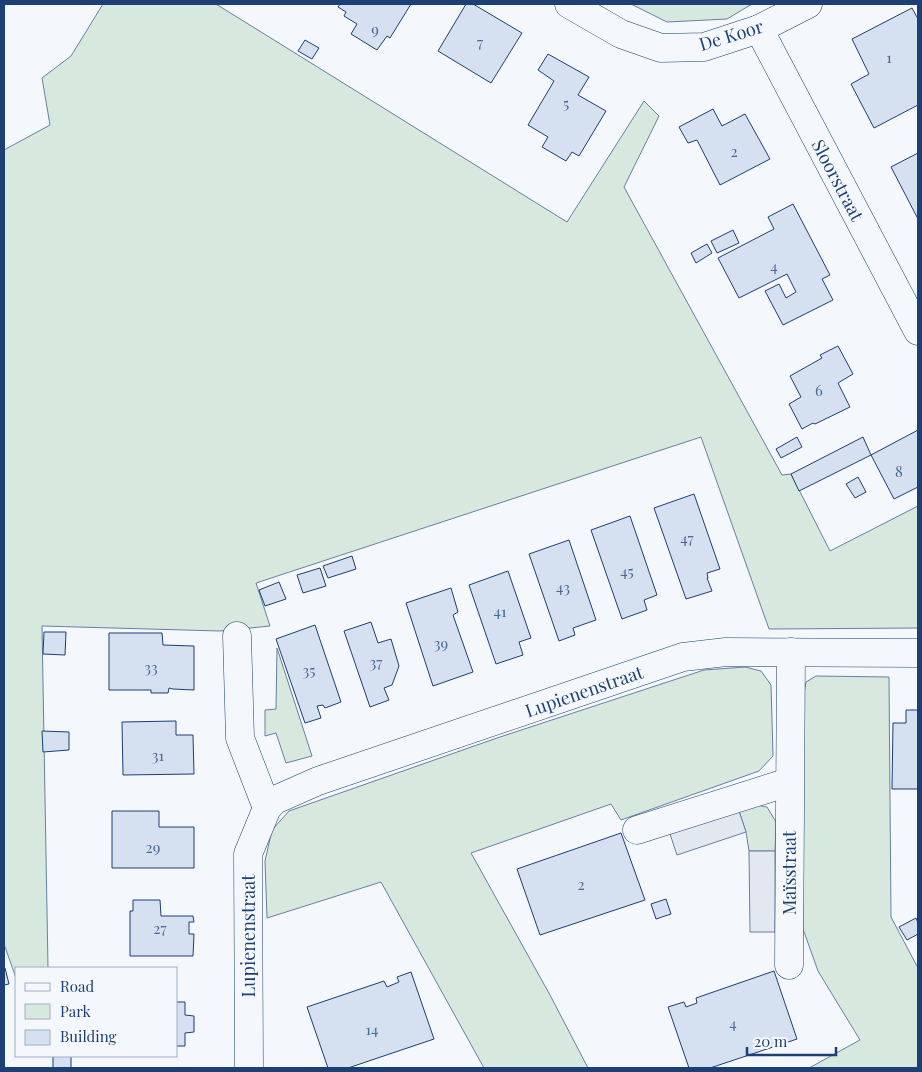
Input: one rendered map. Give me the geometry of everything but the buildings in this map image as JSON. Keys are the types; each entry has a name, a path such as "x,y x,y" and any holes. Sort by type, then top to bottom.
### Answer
{"street":[{"name":"De Koor","path":"569,4 621,34 662,48 704,47 759,28 808,4"},
{"name":"Sloorstraat","path":"759,28 918,331"},
{"path":"237,636 240,738 267,808"},
{"name":"Lupienenstraat","path":"249,1068 248,854 267,808 275,800 318,781 683,657 726,652 918,653"},
{"name":"Maïsstraat","path":"789,965 791,652"},
{"path":"637,830 789,782"}],"green space":[{"path":"103,4 216,4 567,222 644,101 659,116 624,187 782,475 791,474 830,551 918,506 918,628 769,629 701,437 256,583 270,626 220,631 42,626 48,967 15,967 15,975 4,944 4,150 50,125 42,78 71,56"},
{"path":"631,4 752,4 727,19 667,22"},
{"path":"277,648 312,756 286,763 276,733 265,736 265,710 276,709"},
{"path":"745,667 761,671 771,685 773,756 759,771 621,820 611,804 471,853 550,995 588,1068 484,1068 381,882 267,918 265,861 272,830 289,811 497,738 704,670"},
{"path":"816,676 889,677 891,917 918,968 918,1068 809,1068 860,1040 818,971 803,929 800,717 806,682"},
{"path":"756,805 767,807 776,822 775,851 749,851 746,832 738,808"}],"shaded area":[{"path":"738,808 746,832 677,855 669,831"},
{"path":"749,851 775,851 775,932 750,932"}]}
